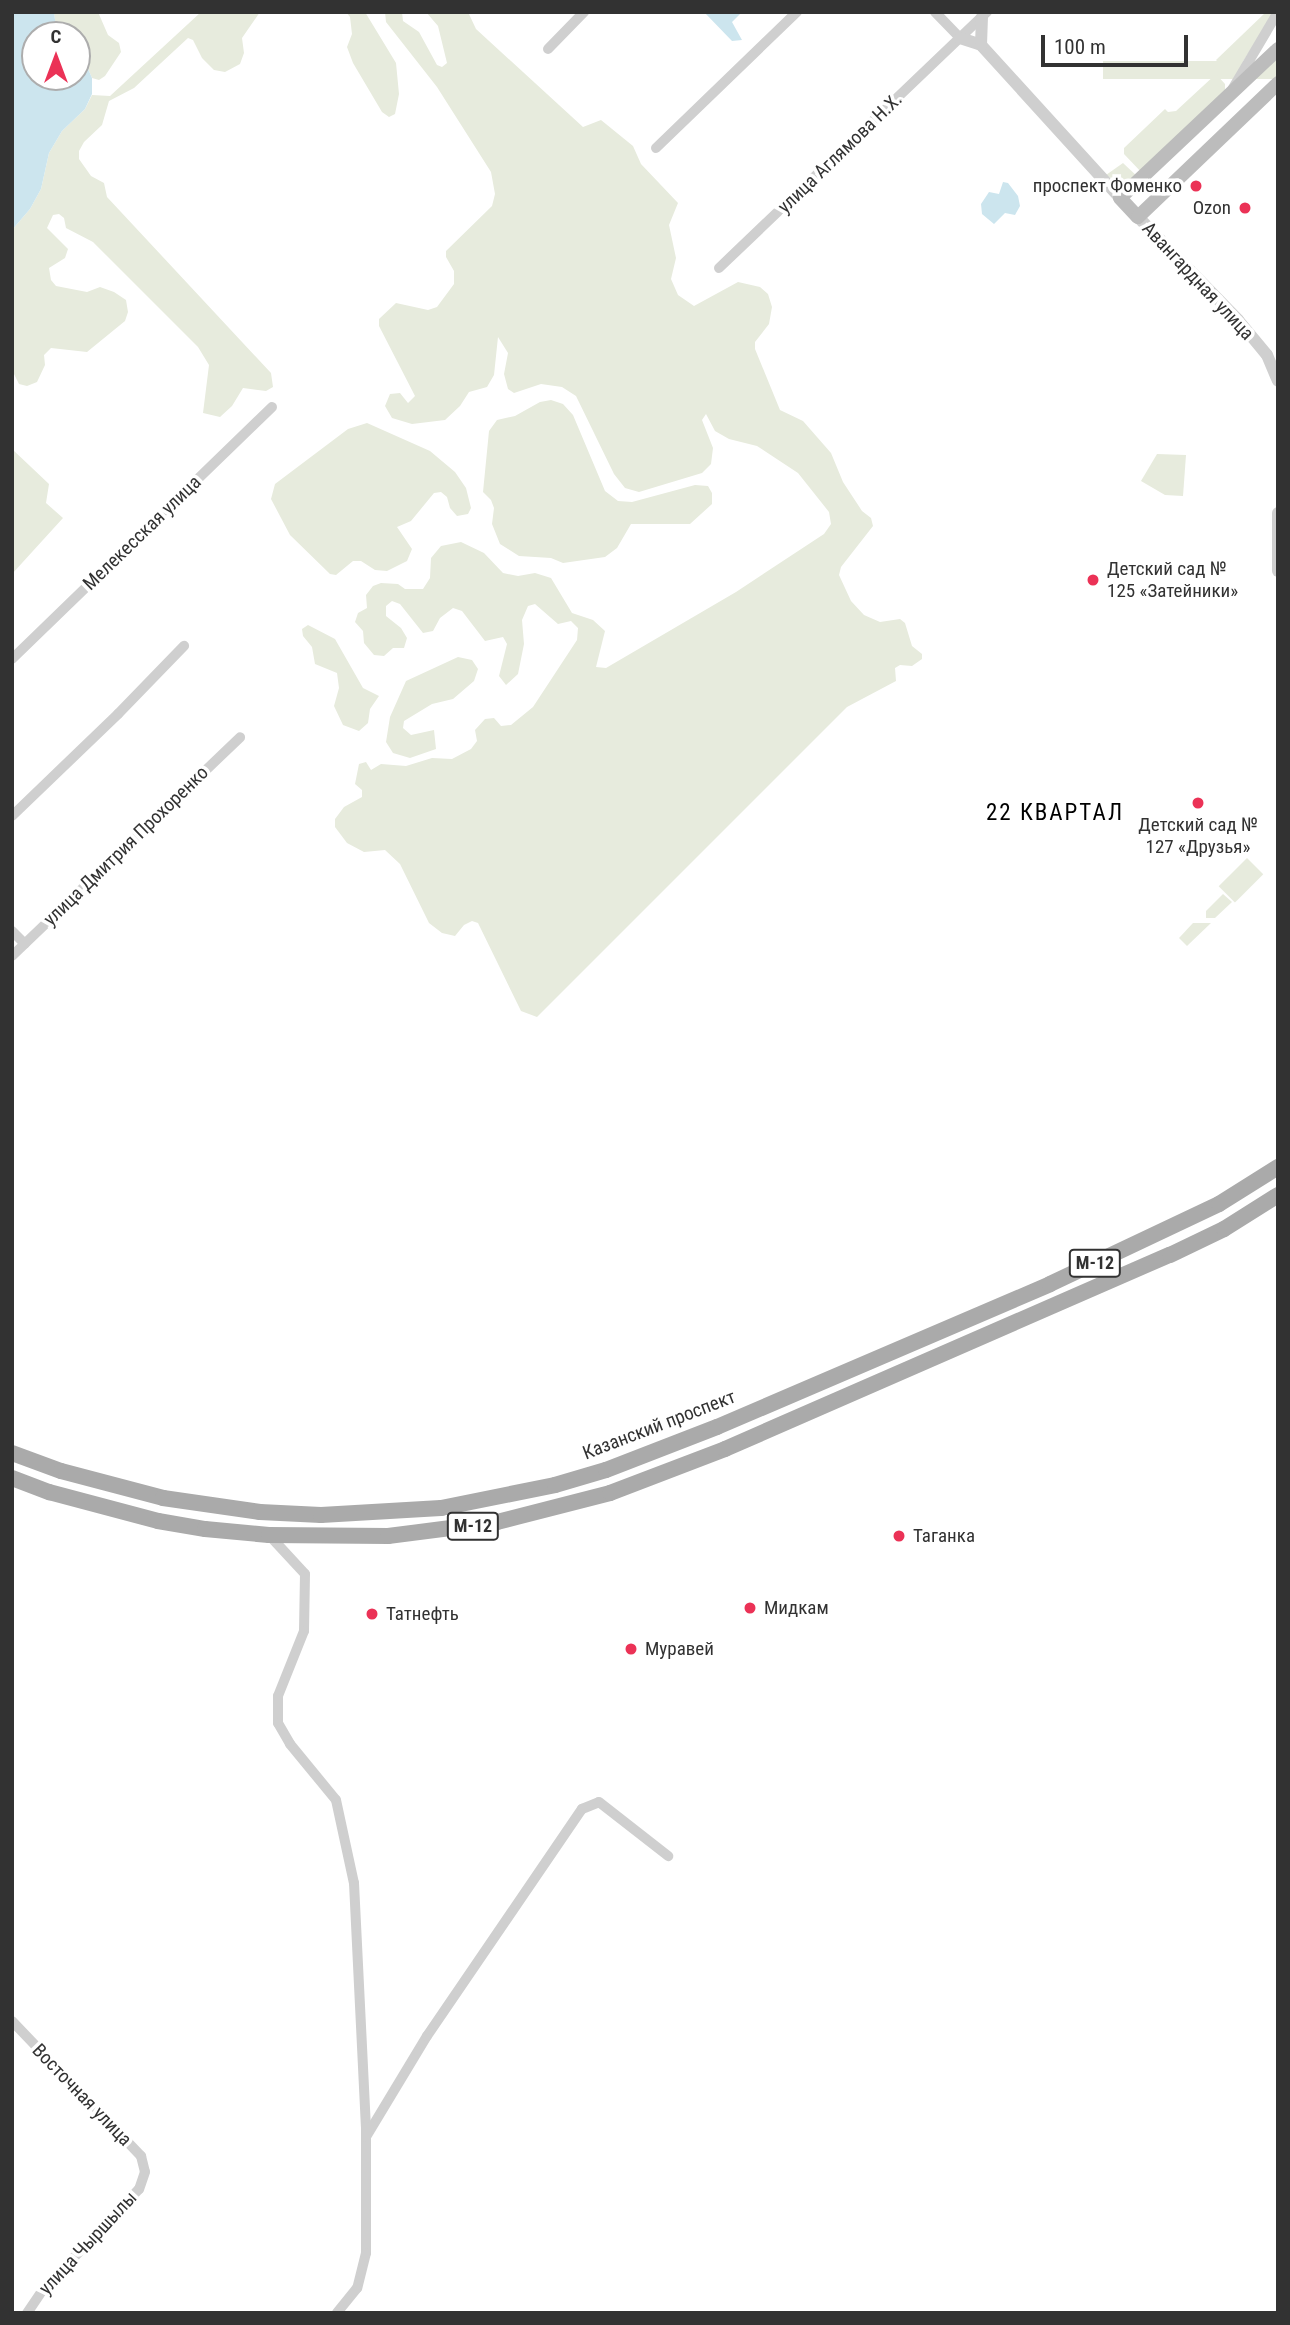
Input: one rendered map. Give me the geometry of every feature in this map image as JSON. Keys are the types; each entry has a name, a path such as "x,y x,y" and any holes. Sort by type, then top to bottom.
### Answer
{"main road":[{"path":"1275,88 1138,218 1121,198 1278,49"},
{"name":"Казанский проспект","path":"12,1453 73,1475 163,1498 212,1507 321,1515 442,1508 542,1488 606,1470 718,1427 1156,1236 1219,1204 1278,1167"},
{"name":"М-12","path":"12,1478 49,1492 158,1521 269,1535 388,1536 447,1530 559,1507 610,1493 703,1458 1170,1255 1224,1228 1278,1195"},
{"path":"906,1345 919,1348 922,1355 913,1366"}],"street":[{"path":"548,49 584,12"},
{"path":"656,148 797,12"},
{"path":"934,12 961,38 981,45 1121,198"},
{"path":"1230,95 1278,12"},
{"path":"981,45 985,15"},
{"name":"улица Аглямова Н.Х.","path":"719,268 985,15"},
{"name":"Авангардная улица","path":"1138,218 1238,320 1267,355 1278,381"},
{"name":"Мелекесская улица","path":"12,659 272,407"},
{"path":"1278,513 1278,571"},
{"path":"12,816 118,715 184,646"},
{"name":"улица Дмитрия Прохоренко","path":"12,956 240,737"},
{"path":"12,932 25,944"},
{"path":"269,1535 305,1574 304,1631 278,1696 278,1723 290,1744 336,1800 354,1883 366,2137 366,2253 357,2288 337,2313"},
{"path":"366,2137 456,1992 582,1809 599,1802 668,1856"},
{"name":"Восточная улица","path":"12,2021 141,2156 145,2172"},
{"name":"улица Чыршылы","path":"27,2313 42,2291 139,2189 145,2172"}],"shaded area":[{"path":"50,12 98,12 108,35 119,43 121,52 105,76 99,80 91,76 91,21 55,21 54,14"},
{"path":"201,12 260,12 242,38 244,53 240,64 225,72 214,70 202,58 193,40 188,38 134,88 109,101 102,125 84,142 79,151 79,159 91,176 104,183 107,197 271,373 273,387 266,391 243,388 232,406 220,417 203,413 209,365 198,347 93,242 66,228 64,218 59,214 53,215 47,228 68,249 65,258 49,268 51,280 56,286 87,292 100,287 114,292 126,300 128,312 125,321 87,352 51,348 44,355 45,365 37,382 27,386 19,384 12,370 12,230 30,209 41,189 49,153 62,131 85,109 92,95 110,96"},
{"path":"346,12 365,12 396,63 399,94 395,114 389,117 382,112 353,63 347,47 352,34 350,17"},
{"path":"385,12 402,12 403,21 419,32 437,65 442,67 447,63 438,26 426,12 468,12 476,29 583,127 601,120 633,146 641,164 678,203 669,225 676,258 671,279 678,295 694,306 738,282 760,287 768,294 772,307 769,324 755,342 755,349 780,410 803,421 831,453 843,482 862,511 871,518 873,526 841,567 839,575 851,601 864,615 880,622 900,619 905,623 912,646 922,654 922,659 912,666 900,665 895,668 896,681 847,707 537,1017 521,1011 478,923 472,921 464,925 455,936 442,933 429,923 400,864 385,850 364,852 347,843 335,827 335,819 344,807 362,797 362,790 355,784 359,764 366,762 371,770 381,764 406,766 432,758 452,759 471,749 477,741 475,730 485,719 494,718 501,726 511,725 533,707 577,640 578,628 571,621 558,624 535,604 528,606 522,620 524,644 518,674 506,685 499,676 507,644 503,637 485,641 462,611 453,608 440,618 433,631 423,633 400,604 392,601 386,606 386,616 401,628 407,638 404,648 393,648 384,656 374,655 364,643 363,631 355,622 358,613 367,608 366,595 373,586 381,583 398,584 405,589 423,589 430,578 431,558 441,546 461,542 484,553 503,573 518,576 535,573 551,578 572,613 593,620 605,631 596,667 606,668 736,592 824,534 831,524 829,512 798,473 757,446 729,439 715,431 706,414 702,420 713,448 711,464 702,473 639,492 625,488 614,474 576,396 562,387 541,384 514,393 508,389 504,374 508,353 498,337 494,375 487,387 469,392 460,406 445,420 412,424 392,418 385,406 390,394 400,393 408,403 415,396 379,326 379,319 396,303 428,310 437,307 454,284 454,271 446,257 446,251 492,206 495,194 491,172 437,87 386,22"},
{"path":"1266,12 1275,12 1238,69 1227,72 1216,60"},
{"path":"1103,61 1278,61 1278,79 1103,79"},
{"path":"1216,74 1225,84 1225,91 1143,174 1124,154 1124,148 1165,109 1168,112 1176,111"},
{"path":"1123,163 1139,178 1119,183 1106,175"},
{"path":"551,400 563,404 573,415 605,491 618,501 632,502 695,485 708,486 712,493 712,504 690,524 631,524 617,548 605,557 563,563 551,558 519,556 500,544 492,524 494,508 483,492 489,431 497,420 515,416 540,402"},
{"path":"367,423 430,451 455,472 466,488 471,508 468,514 457,516 450,508 447,497 441,492 434,493 411,521 397,527 412,549 407,561 387,571 375,570 361,561 353,561 336,575 330,574 290,535 271,499 275,484 348,429"},
{"path":"12,449 49,484 46,503 63,518 12,574"},
{"path":"1157,454 1186,455 1183,496 1165,495 1141,481"},
{"path":"308,625 335,639 363,688 379,696 370,709 368,723 359,731 343,725 334,706 339,688 337,673 315,664 312,647 303,636 302,629"},
{"path":"458,657 472,660 478,669 474,681 453,699 432,704 404,721 403,728 411,735 434,730 436,749 410,758 393,753 386,742 390,717 406,681"},
{"path":"1247,858 1263,874 1235,903 1219,886"},
{"path":"1223,894 1232,902 1215,918 1206,918 1206,911"},
{"path":"1193,923 1211,923 1187,946 1179,938"}],"water":[{"path":"12,12 54,13 55,21 21,21 21,91 91,91 91,76 92,94 85,109 62,131 49,153 41,189 30,209 12,230"},
{"path":"704,12 742,12 732,22 742,40 732,41"},
{"path":"1003,182 1008,183 1018,196 1020,206 1015,215 1005,213 994,224 982,214 981,204 989,192 999,194"}],"place":[{"name":"проспект Фоменко","path":"1196,186"},
{"name":"Ozon","path":"1245,208"},
{"name":"Детский сад № 125 «Затейники»","path":"1093,580"},
{"name":"Детский сад № 127 «Друзья»","path":"1198,803"},
{"name":"Таганка","path":"899,1536"},
{"name":"Мидкам","path":"750,1608"},
{"name":"Татнефть","path":"372,1614"},
{"name":"Муравей","path":"631,1649"}],"district":[{"name":"22 КВАРТАЛ","path":"1055,813"}]}
